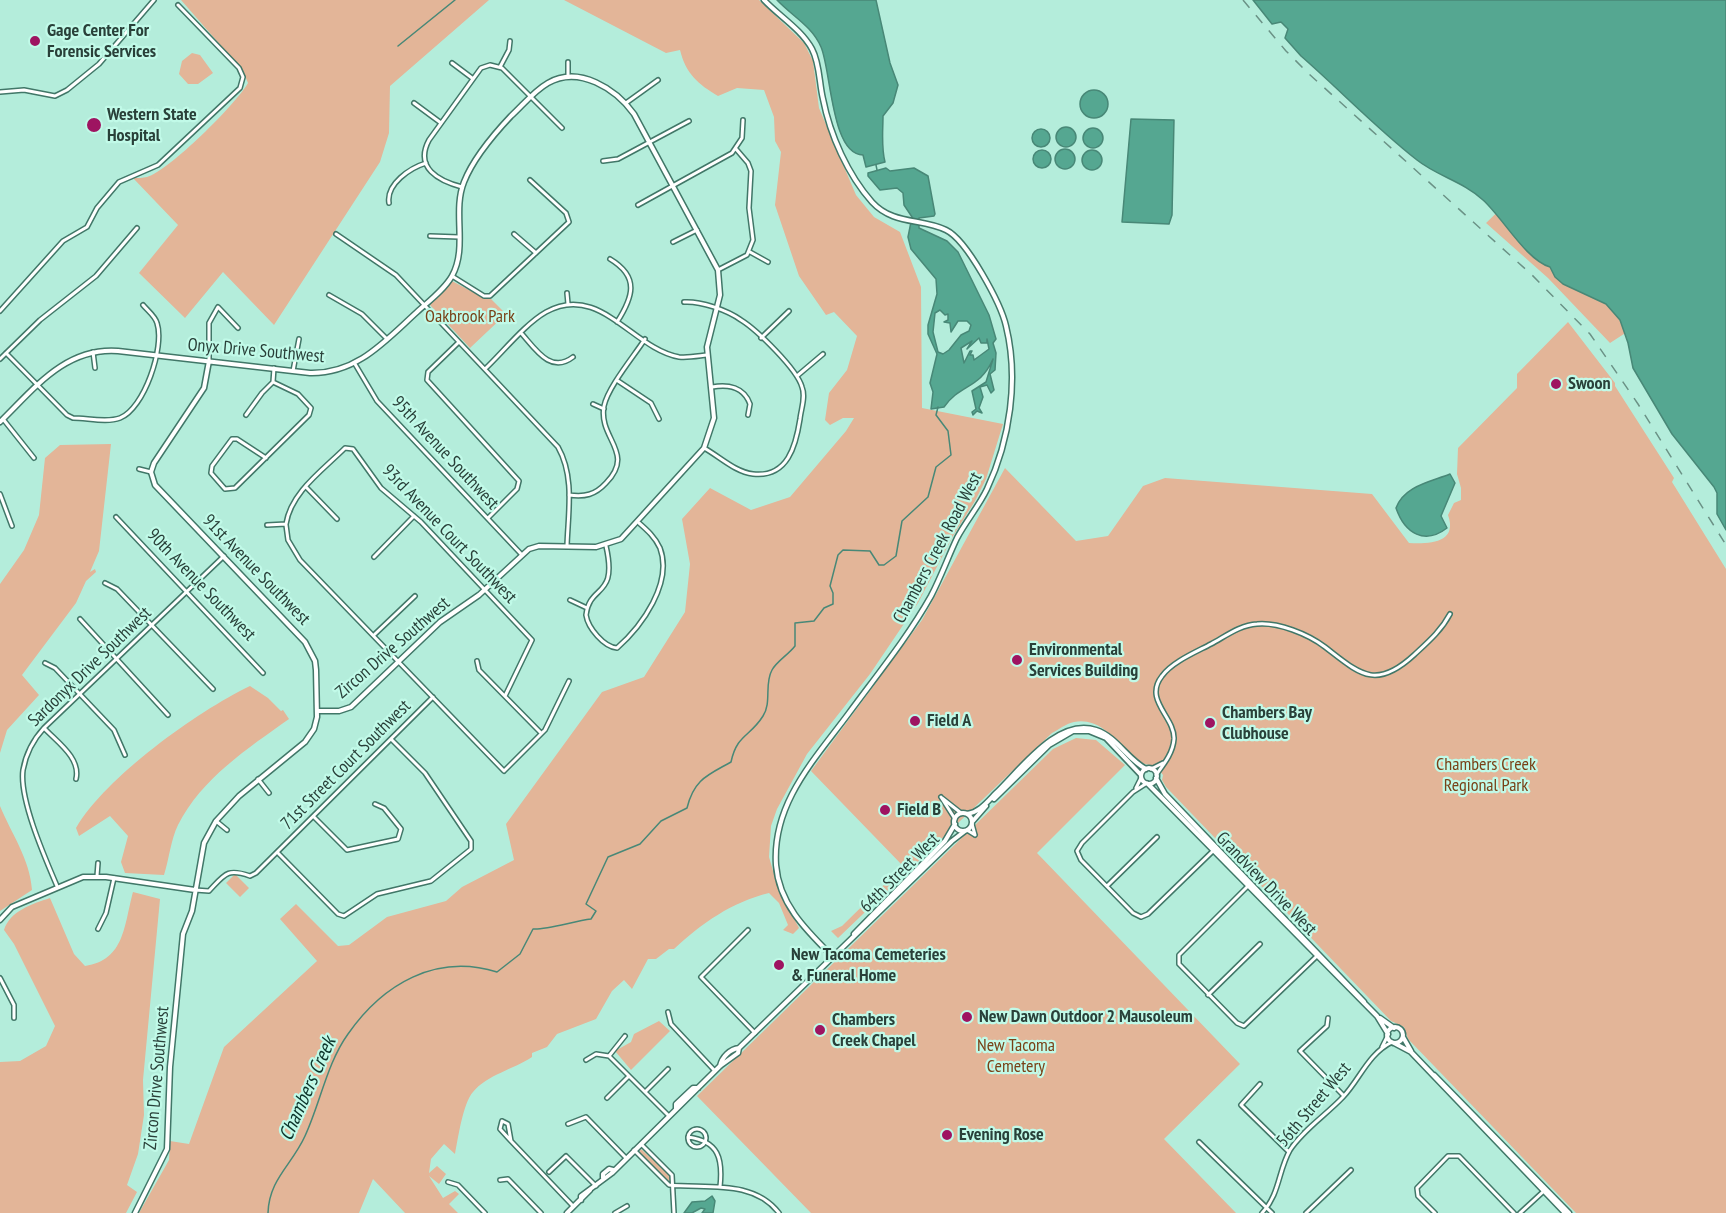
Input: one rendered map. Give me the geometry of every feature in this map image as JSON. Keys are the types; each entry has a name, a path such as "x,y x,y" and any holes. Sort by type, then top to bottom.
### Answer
{"street":[{"path":"0,92 24,90 55,96 67,90 99,64 154,0"},
{"name":"Chambers Creek Road West","path":"764,0 812,49 826,115 861,188 885,213 943,229 958,239 999,305 1008,337 1012,380 1011,408 991,480 961,531 933,592 901,642 808,765 794,789 781,823 776,852 780,887 797,920 832,956"},
{"path":"0,311 63,242 87,227 97,208 119,182 158,165 240,88 243,78 239,68 178,5"},
{"path":"500,67 509,50 510,41"},
{"path":"452,63 472,78"},
{"path":"568,63 568,77"},
{"path":"462,187 436,178 426,163 424,153 427,143 472,78 487,65 500,67 562,128"},
{"path":"530,180 537,184 569,219 536,253 488,296 452,276 458,262 462,187 468,174 498,130 531,97 549,82 568,77 586,79 605,87 626,103 718,270 721,286 717,310 708,339 707,355 714,418 704,448 639,522 621,539 606,546 610,567 609,579 587,608 586,615 589,625 607,645 617,648 651,607 663,567 658,544 639,522"},
{"path":"626,103 658,80"},
{"path":"414,103 441,123"},
{"path":"638,205 736,149 741,138 743,120"},
{"path":"603,160 618,159 689,121"},
{"path":"718,270 737,262 750,252 754,234 749,208 751,171 748,163 736,149"},
{"path":"389,203 391,192 404,173 426,163"},
{"path":"743,207 749,208"},
{"path":"0,359 40,320 96,276 137,228"},
{"path":"673,242 697,230"},
{"path":"336,234 396,275 558,447 567,466 569,495 567,546"},
{"path":"514,234 536,253"},
{"path":"430,236 459,237"},
{"path":"750,252 768,262"},
{"path":"610,259 626,273 631,284 631,297 617,322"},
{"name":"Onyx Drive Southwest","path":"2,421 64,363 93,352 112,351 293,371 329,372 355,364 388,339 452,276"},
{"path":"567,293 568,304"},
{"path":"329,295 362,314 388,339"},
{"path":"684,302 692,302 739,318 797,376 804,392 796,442 789,459 781,466 768,472 750,474 704,448"},
{"path":"485,369 547,312 568,304 591,307 680,357 707,355"},
{"path":"6,353 70,417 116,419 129,412 151,378 156,356 157,323 143,305"},
{"path":"139,469 151,472 204,388 209,361 209,322 219,308 238,328"},
{"path":"761,338 789,311"},
{"path":"522,334 550,362 560,364 573,357"},
{"path":"293,371 299,339"},
{"path":"569,495 591,495 600,489 617,470 618,457 606,429 604,409 618,381 645,339"},
{"path":"459,342 428,372 426,377 519,481 517,489 488,518"},
{"path":"93,352 95,368"},
{"path":"797,376 823,354"},
{"name":"95th Avenue Southwest","path":"355,364 377,401 522,555"},
{"path":"246,415 273,382 274,368"},
{"path":"618,381 651,403 659,419"},
{"path":"266,458 237,439 231,439 212,466 211,473 225,489 233,489 266,458 309,415 311,408 298,394 273,382"},
{"path":"712,387 725,385 743,393 750,404 748,415"},
{"path":"593,404 604,409"},
{"path":"2,421 34,458"},
{"name":"93rd Avenue Court Southwest","path":"306,487 348,447 362,459 381,488 414,516 532,640 504,696"},
{"name":"91st Avenue Southwest","path":"151,472 155,485 308,645 315,661 318,711"},
{"path":"337,519 306,487 291,506 286,524 288,540 295,554 375,634 504,771 542,733 569,681"},
{"path":"0,495 12,526"},
{"path":"374,556 414,516"},
{"name":"90th Avenue Southwest","path":"116,517 263,673"},
{"path":"267,525 286,524"},
{"name":"Zircon Drive Southwest","path":"135,1213 167,1149 171,1065 183,934 192,911 204,843 216,821 258,779 305,742 314,729 318,711 339,711 351,707 440,622 485,590 522,555 539,546 606,546"},
{"name":"Sardonyx Drive Southwest","path":"57,886 40,848 23,780 28,754 44,728 224,556"},
{"path":"105,583 117,589 213,689"},
{"path":"375,634 415,596"},
{"path":"570,600 587,608"},
{"path":"1215,848 1151,912 1140,917 1134,914 1082,860 1077,851 1082,843 1133,792 1156,776 1170,754 1174,736 1157,701 1160,679 1170,669 1235,631 1258,623 1283,628 1317,641 1360,673 1378,675 1404,664 1436,634 1450,614"},
{"path":"80,619 81,624 168,715"},
{"path":"477,661 480,670 542,733"},
{"path":"45,663 55,668 114,729 125,755"},
{"name":"71st Street Court Southwest","path":"195,890 209,891 230,871 254,874 278,853 433,697"},
{"path":"44,728 73,759 77,771 76,779"},
{"path":"967,814 975,835 958,829 941,797 961,813 967,814 983,806 1056,736 1078,729 1089,728 1107,736 1134,762 1149,769"},
{"path":"966,831 1049,745 1062,735 1078,729 1094,732 1106,738 1141,777"},
{"path":"278,853 338,914 344,916 377,894 431,881 469,851 472,844 424,773 392,740"},
{"path":"1133,792 1141,777 1149,769 1165,762"},
{"name":"Grandview Drive West","path":"1149,769 1156,776 1165,794 1215,848 1364,1003 1394,1028"},
{"name":"Grandview Drive West","path":"1141,777 1215,848"},
{"path":"258,779 269,793"},
{"path":"314,817 348,850 400,837 401,829 384,808 375,804"},
{"path":"955,822 961,813"},
{"path":"216,821 226,830"},
{"name":"64th Street West","path":"853,934 945,841 955,822"},
{"name":"64th Street West","path":"832,956 952,841 966,831"},
{"path":"1107,886 1157,837"},
{"path":"97,876 98,863"},
{"path":"0,920 12,907 57,886 83,877 97,876 195,890"},
{"path":"98,929 106,913 114,878"},
{"path":"1250,885 1182,952 1178,959 1179,964 1208,994 1237,1023 1244,1026 1318,955"},
{"path":"748,930 701,977 754,1033"},
{"path":"1208,994 1260,944"},
{"path":"567,1213 720,1066 738,1053 739,1048 832,956"},
{"path":"0,978 14,1005 14,1018"},
{"path":"668,1012 671,1024 715,1071"},
{"name":"Grandview Drive West","path":"1377,1016 1388,1034"},
{"path":"1328,1018 1327,1026 1300,1052 1344,1096"},
{"path":"1411,1052 1400,1029 1394,1028 1388,1034 1393,1043 1411,1052 1567,1213"},
{"name":"56th Street West","path":"1262,1213 1278,1190 1289,1152 1344,1096 1358,1074 1380,1050 1388,1034"},
{"path":"609,1056 624,1036"},
{"path":"1393,1043 1401,1041 1403,1036"},
{"name":"56th Street West","path":"1380,1050 1393,1043"},
{"path":"586,1060 596,1054 609,1056 669,1116"},
{"path":"645,1092 668,1069"},
{"path":"607,1098 629,1076"},
{"path":"1260,1084 1241,1105 1289,1152"},
{"path":"568,1125 586,1117 626,1158"},
{"path":"511,1141 507,1124 502,1120 500,1129 511,1141 573,1206"},
{"path":"688,1137 692,1130 698,1129 705,1134 705,1140 719,1158 720,1187"},
{"path":"688,1137 705,1140"},
{"path":"688,1137 691,1145 697,1147 705,1140"},
{"path":"1199,1142 1272,1213"},
{"path":"641,1143 672,1176 674,1213"},
{"path":"634,1150 667,1184 750,1191 767,1200 779,1213"},
{"path":"1435,1213 1418,1196 1417,1188 1448,1156 1453,1154 1459,1156 1514,1213"},
{"path":"549,1172 566,1156 596,1186"},
{"path":"1306,1213 1352,1170"},
{"path":"500,1180 508,1179 541,1213"},
{"path":"448,1182 458,1185 485,1213"},
{"path":"1520,1213 1544,1190"},
{"path":"615,1213 627,1206"}],"green space":[{"path":"181,0 489,0 390,86 389,133 380,162 274,325 223,272 185,318 139,273 178,225 133,178 147,177 171,163 217,120 248,83 243,71"},
{"path":"564,0 759,0 804,43 813,61 819,108 856,195 874,217 900,232 921,287 922,408 1003,424 986,479 918,603 870,674 807,754 777,809 771,826 769,857 778,888 799,928 793,934 783,930 788,925 779,903 769,893 742,902 707,922 674,949 669,949 656,959 648,959 632,989 624,980 612,991 596,1019 557,1034 547,1047 532,1053 532,1057 479,1086 466,1104 455,1154 444,1144 431,1159 429,1173 437,1166 446,1174 439,1184 429,1176 443,1198 455,1191 459,1194 449,1204 458,1213 405,1213 373,1179 359,1213 139,1213 169,1160 170,1141 189,1144 224,1047 317,961 280,919 296,904 338,946 349,945 387,917 446,901 462,887 514,860 506,824 602,692 644,677 685,612 690,564 682,519 710,488 751,510 790,497 846,431 854,418 843,418 830,425 825,420 829,393 847,370 857,336 834,312 826,315 799,276 775,205 781,152 775,141 774,117 764,90 737,88 718,96 704,87 689,72 680,50 666,53"},
{"path":"192,53 200,55 213,73 198,84 188,84 179,74 182,61"},
{"path":"1512,198 1644,321 1610,343 1548,278 1486,223"},
{"name":"Oakbrook Park","path":"452,281 486,299 490,298 506,314 470,348 430,305 431,301"},
{"name":"Chambers Creek Regional Park","path":"1568,322 1615,383 1674,478 1672,482 1726,569 1726,1213 1576,1213 1408,1039 1404,1027 1391,1021 1166,787 1162,780 1163,775 1155,765 1144,764 1135,759 1099,726 1088,722 1074,722 1052,733 838,938 831,931 842,926 903,866 811,771 922,620 1005,468 1076,541 1108,536 1143,486 1165,478 1372,494 1409,543 1433,542 1446,536 1450,524 1448,515 1454,503 1461,500 1461,488 1457,474 1458,448 1517,388 1517,374"},
{"path":"111,444 99,551 90,572 95,569 96,572 86,581 76,603 22,675 39,695 7,730 0,753 0,584 24,550 39,515 45,458 60,445"},
{"path":"250,686 268,698 281,711 283,710 289,719 227,766 200,793 178,825 164,875 125,873 121,862 128,836 110,816 79,836 76,828 90,808 130,768 179,729 228,697"},
{"name":"New Tacoma Cemetery","path":"1076,738 1096,740 1125,765 1037,853 1240,1064 1164,1139 1236,1213 811,1213 697,1096 1053,749"},
{"path":"0,806 24,857 32,890 0,911"},
{"path":"235,874 249,888 240,897 226,883"},
{"path":"133,892 160,899 143,1080 144,1115 138,1154 127,1185 137,1192 126,1213 0,1213 0,1062 20,1061 46,1046 55,1026 14,944 4,930 16,913 50,898 74,954 85,966 108,957 115,949 121,939"},
{"path":"659,1021 670,1031 631,1070 615,1051 631,1042 634,1034"},
{"path":"641,1149 671,1176 670,1181 666,1180 639,1152"}],"shaded area":[{"path":"777,0 876,0 890,63 898,85 893,103 883,116 885,162 866,167 863,155 852,151 844,141 838,127 821,47 807,27"},
{"path":"1253,0 1726,0 1726,530 1717,514 1717,493 1714,487 1672,434 1633,368 1620,320 1606,304 1563,284 1555,277 1550,267 1532,256 1476,194 1425,166 1402,148 1301,56 1285,38 1288,29 1281,22 1272,24"},
{"path":"1094,90 1104,94 1108,104 1104,114 1094,118 1084,114 1080,104 1084,94"},
{"path":"1131,119 1174,120 1172,215 1169,224 1122,222"},
{"path":"1066,127 1073,130 1076,137 1073,144 1066,147 1059,144 1056,137 1059,130"},
{"path":"1093,128 1100,131 1103,138 1100,145 1093,148 1086,145 1083,138 1086,131"},
{"path":"1041,129 1047,132 1050,138 1047,144 1041,147 1035,144 1032,138 1035,132"},
{"path":"1065,149 1072,152 1075,159 1072,166 1065,169 1058,166 1055,159 1058,152"},
{"path":"1042,150 1048,153 1051,159 1048,165 1042,168 1036,165 1033,159 1036,153"},
{"path":"1092,150 1099,153 1102,160 1099,167 1092,170 1085,167 1082,160 1085,153"},
{"path":"886,168 890,171 914,168 928,176 935,214 919,218 919,228 947,241 958,252 989,315 996,339 993,343 996,353 995,370 990,374 994,390 991,393 987,385 980,387 983,397 979,408 982,413 977,411 973,415 972,412 976,409 972,391 986,382 993,359 982,376 957,394 944,407 931,409 933,392 930,383 937,354 928,334 928,325 937,294 936,279 911,249 908,237 912,217 904,205 903,193 897,188 880,190 868,173","holes":["940,310 945,315 948,314 948,320 944,322 950,323 951,332 958,321 967,321 971,325 969,331 961,335 943,354 938,352 933,332 935,313","979,338 981,343 987,343 987,339 989,349 974,360 973,355 970,355 972,351 970,351 964,363 961,348 972,341 967,349"]},
{"path":"1450,474 1455,483 1441,516 1447,528 1431,536 1417,534 1410,530 1396,508 1400,501 1418,486"},
{"path":"712,1196 715,1201 713,1213 702,1213 705,1209 701,1208 692,1213 684,1213 692,1202 705,1201"}],"waterway":[{"path":"398,46 455,0"},
{"name":"Chambers Creek","path":"876,165 877,170"},
{"name":"Chambers Creek","path":"268,1213 272,1191 305,1136 341,1045 362,1016 377,1001 394,987 432,970 475,967 497,972 520,954 533,929 591,919 596,911 586,904 608,857 640,844 661,821 687,808 698,784 731,762 740,741 758,723 766,711 768,681 772,670 795,646 795,623 814,621 824,608 833,604 833,593 830,586 838,555 843,550 870,551 879,565 884,565 896,556 902,521 928,497 936,467 951,455 948,431 936,415 938,407"}],"railway":[{"path":"1243,0 1286,51 1309,74 1532,275 1590,334 1638,404 1726,545"}],"place":[{"name":"Gage Center For Forensic Services","path":"35,41"},
{"name":"Western State Hospital","path":"94,125"},
{"name":"Swoon","path":"1556,384"},
{"name":"Environmental Services Building","path":"1017,660"},
{"name":"Field A","path":"915,721"},
{"name":"Chambers Bay Clubhouse","path":"1210,723"},
{"name":"Field B","path":"885,810"},
{"name":"New Tacoma Cemeteries & Funeral Home","path":"779,965"},
{"name":"New Dawn Outdoor 2 Mausoleum","path":"967,1017"},
{"name":"Chambers Creek Chapel","path":"820,1030"},
{"name":"Evening Rose","path":"947,1135"}]}
